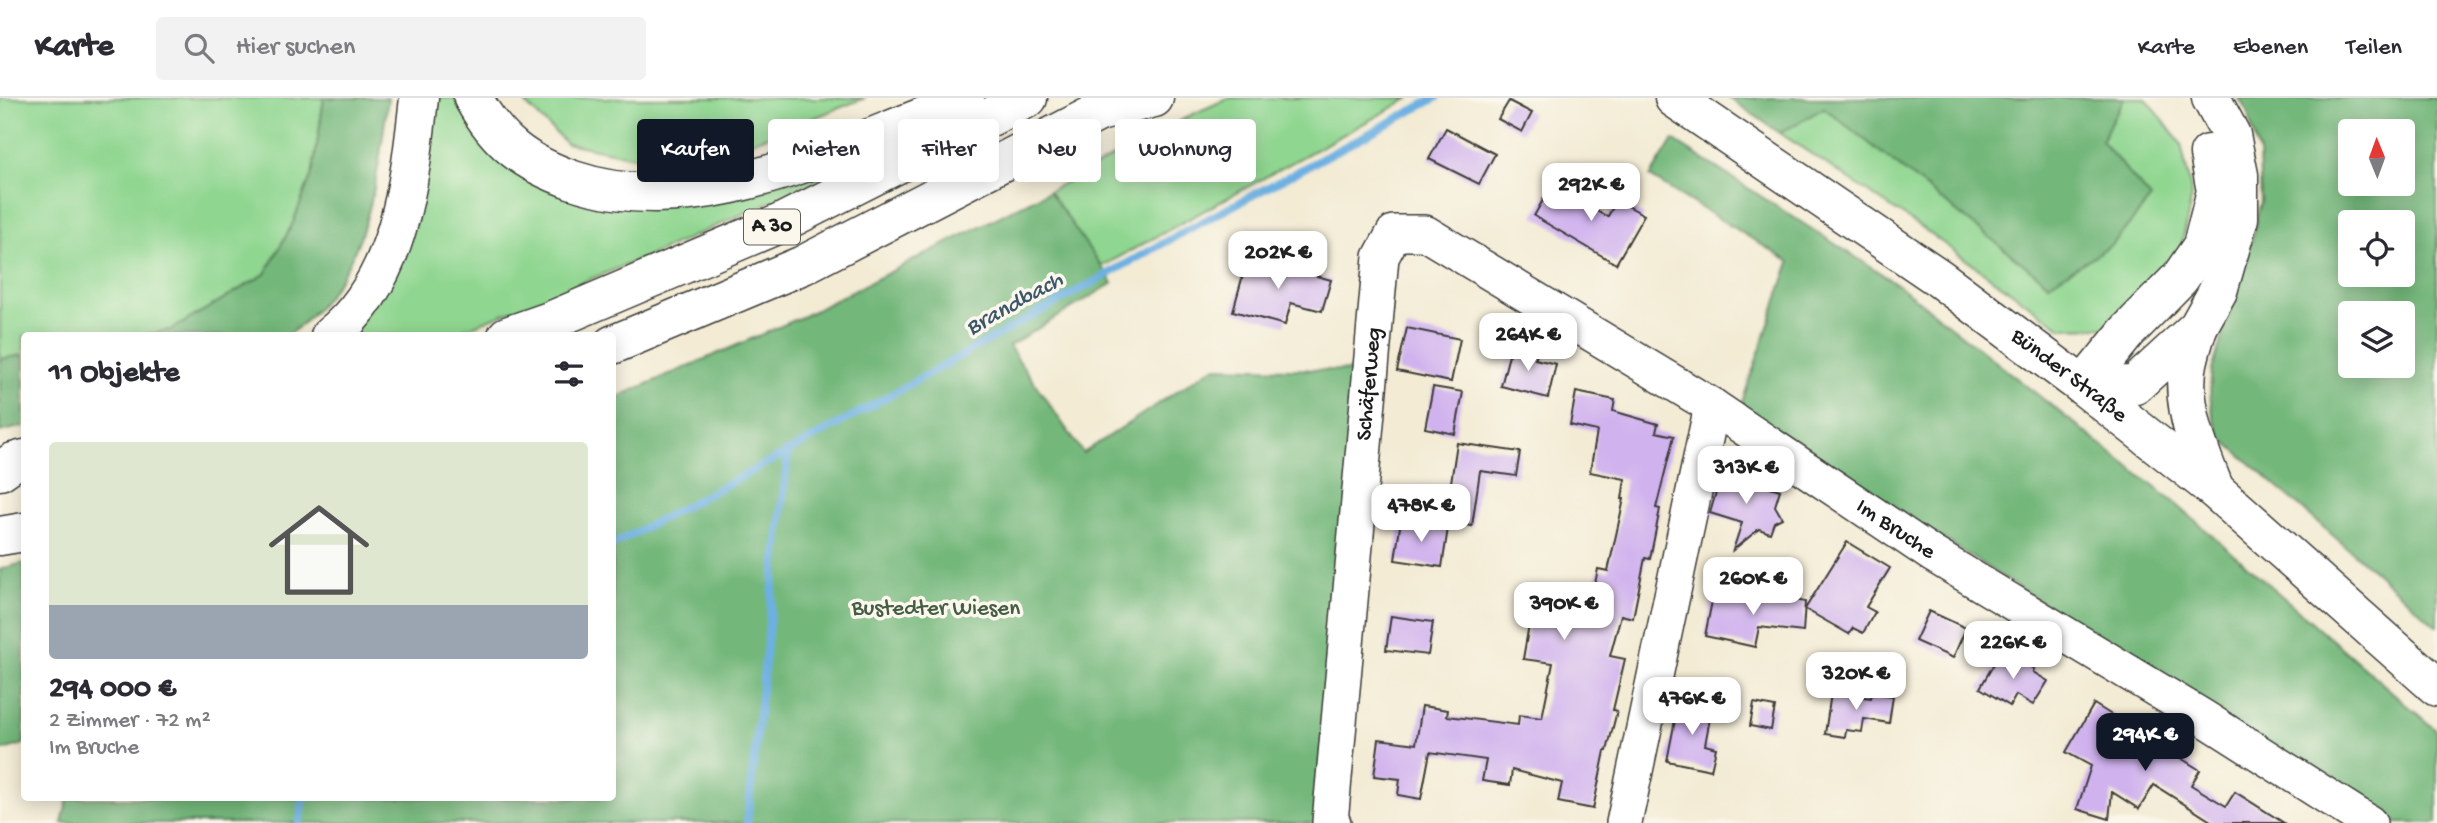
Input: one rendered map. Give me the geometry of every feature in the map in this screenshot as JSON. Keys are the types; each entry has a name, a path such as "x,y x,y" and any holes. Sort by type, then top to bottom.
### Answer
{"main road":[{"path":"335,332 371,290 393,241 406,194 419,98"},
{"path":"473,98 484,118 510,148 547,171 598,188 642,193 692,192 764,177 941,110 965,98"},
{"name":"A 30","path":"518,332 781,223 1028,98"},
{"path":"1110,105 1154,98"},
{"name":"Bünder Straße","path":"1674,98 1939,278 2083,386 2214,490 2437,687"},
{"path":"2083,386 2127,332 2180,278 2202,246 2216,191 2207,140 2184,98"},
{"path":"2211,98 2231,135 2239,175 2239,218 2218,291 2198,327 2187,370 2188,405 2197,444 2214,490"},
{"name":"A 30","path":"616,343 803,265 1110,105"},
{"path":"2083,386 2135,386 2198,327"},
{"path":"0,471 21,460"},
{"path":"0,487 21,482"},
{"path":"0,537 21,532"}],"street":[{"name":"Schäferweg","path":"1331,822 1381,257 1394,233 1425,233"},
{"name":"Im Bruche","path":"1425,233 1712,406 1932,554 2204,718 2369,823"},
{"path":"1624,823 1712,406"}],"green space":[{"path":"0,98 324,98 313,171 292,225 265,274 171,330 21,332 21,356 0,359"},
{"path":"324,98 388,98 372,198 363,229 351,259 335,287 314,313 292,332 159,332 171,330 265,274 292,225 313,171"},
{"path":"431,98 462,98 535,179 637,177 637,182 754,182 754,174 768,173 768,182 815,182 651,255 458,332 355,332"},
{"path":"520,98 865,98 811,119 768,119 768,136 754,141 754,119 637,119 637,157 566,143"},
{"path":"1229,98 1410,98 1101,267 1049,191 1066,182 1101,182 1101,163 1115,156 1115,182 1256,182 1256,119 1184,119"},
{"path":"1729,98 2124,98 2101,141 2151,198 2113,244 2049,284 1824,108 1780,133"},
{"path":"2124,98 2146,98 2181,144 2192,196 2180,252 2110,327 2061,328 1922,228 1780,133 1824,107 2049,284 2101,141"},
{"path":"2239,98 2437,98 2437,626 2220,437 2211,404 2212,370 2261,201 2259,153 2247,111"},
{"path":"1673,140 1896,283 2176,504 2437,731 2437,823 2384,823 1740,408 1790,262 1650,177"},
{"name":"Bustedter Wiesen","path":"1049,191 1113,283 1009,346 1083,453 1214,367 1360,371 1319,823 62,823 67,801 616,801 616,398 804,316"},
{"path":"21,356 21,427 0,432 0,359"},
{"path":"21,564 21,745 0,751 0,569"}],"building":[{"path":"1509,101 1532,113 1522,132 1498,119"},
{"path":"1446,128 1495,154 1479,184 1429,159"},
{"path":"1551,186 1604,215 1608,216 1617,200 1644,215 1616,264 1534,216"},
{"path":"1248,257 1331,280 1322,311 1291,303 1285,325 1233,311"},
{"path":"1407,328 1460,339 1451,382 1397,371"},
{"path":"1511,347 1537,353 1535,359 1556,364 1548,398 1501,386"},
{"path":"1433,387 1463,392 1455,434 1425,428"},
{"path":"1576,392 1615,400 1613,411 1658,424 1656,432 1674,436 1656,508 1660,509 1650,559 1645,558 1633,618 1621,615 1610,656 1625,659 1613,710 1617,711 1605,751 1593,809 1558,802 1562,783 1512,770 1510,785 1482,781 1486,760 1430,752 1421,799 1398,795 1400,779 1374,776 1379,739 1416,744 1422,706 1448,710 1447,716 1518,725 1519,715 1542,718 1553,663 1523,659 1534,596 1590,608 1598,569 1608,571 1624,499 1625,479 1590,472 1597,431 1570,425"},
{"path":"1457,443 1520,452 1516,476 1480,471 1472,526 1445,522"},
{"path":"1721,475 1729,479 1735,476 1780,490 1775,506 1782,518 1774,522 1770,533 1759,529 1733,550 1742,523 1710,513"},
{"path":"1401,520 1448,528 1442,567 1395,560"},
{"path":"1847,542 1890,568 1866,607 1875,612 1863,633 1853,628 1849,634 1805,609"},
{"path":"1742,589 1805,602 1803,632 1759,627 1755,647 1705,636 1713,596 1739,601"},
{"path":"1929,611 1966,628 1953,658 1915,641"},
{"path":"1391,616 1433,622 1428,655 1386,650"},
{"path":"2002,650 2034,669 2033,672 2048,681 2033,705 2016,695 2010,706 1980,688"},
{"path":"1831,693 1871,698 1872,693 1893,696 1889,723 1864,719 1862,732 1846,730 1845,737 1825,734"},
{"path":"1679,700 1712,707 1705,745 1716,748 1711,770 1667,761"},
{"path":"1754,703 1775,707 1771,730 1750,726"},
{"path":"2094,704 2200,770 2191,785 2226,806 2235,792 2284,823 2214,823 2154,785 2139,809 2112,792 2109,819 2077,809 2091,766 2066,752"}],"waterway":[{"name":"Brandbach","path":"616,543 788,452 1189,229 1436,98"},
{"path":"747,823 788,452"},
{"name":"Brandbach","path":"299,823 304,801"}]}
